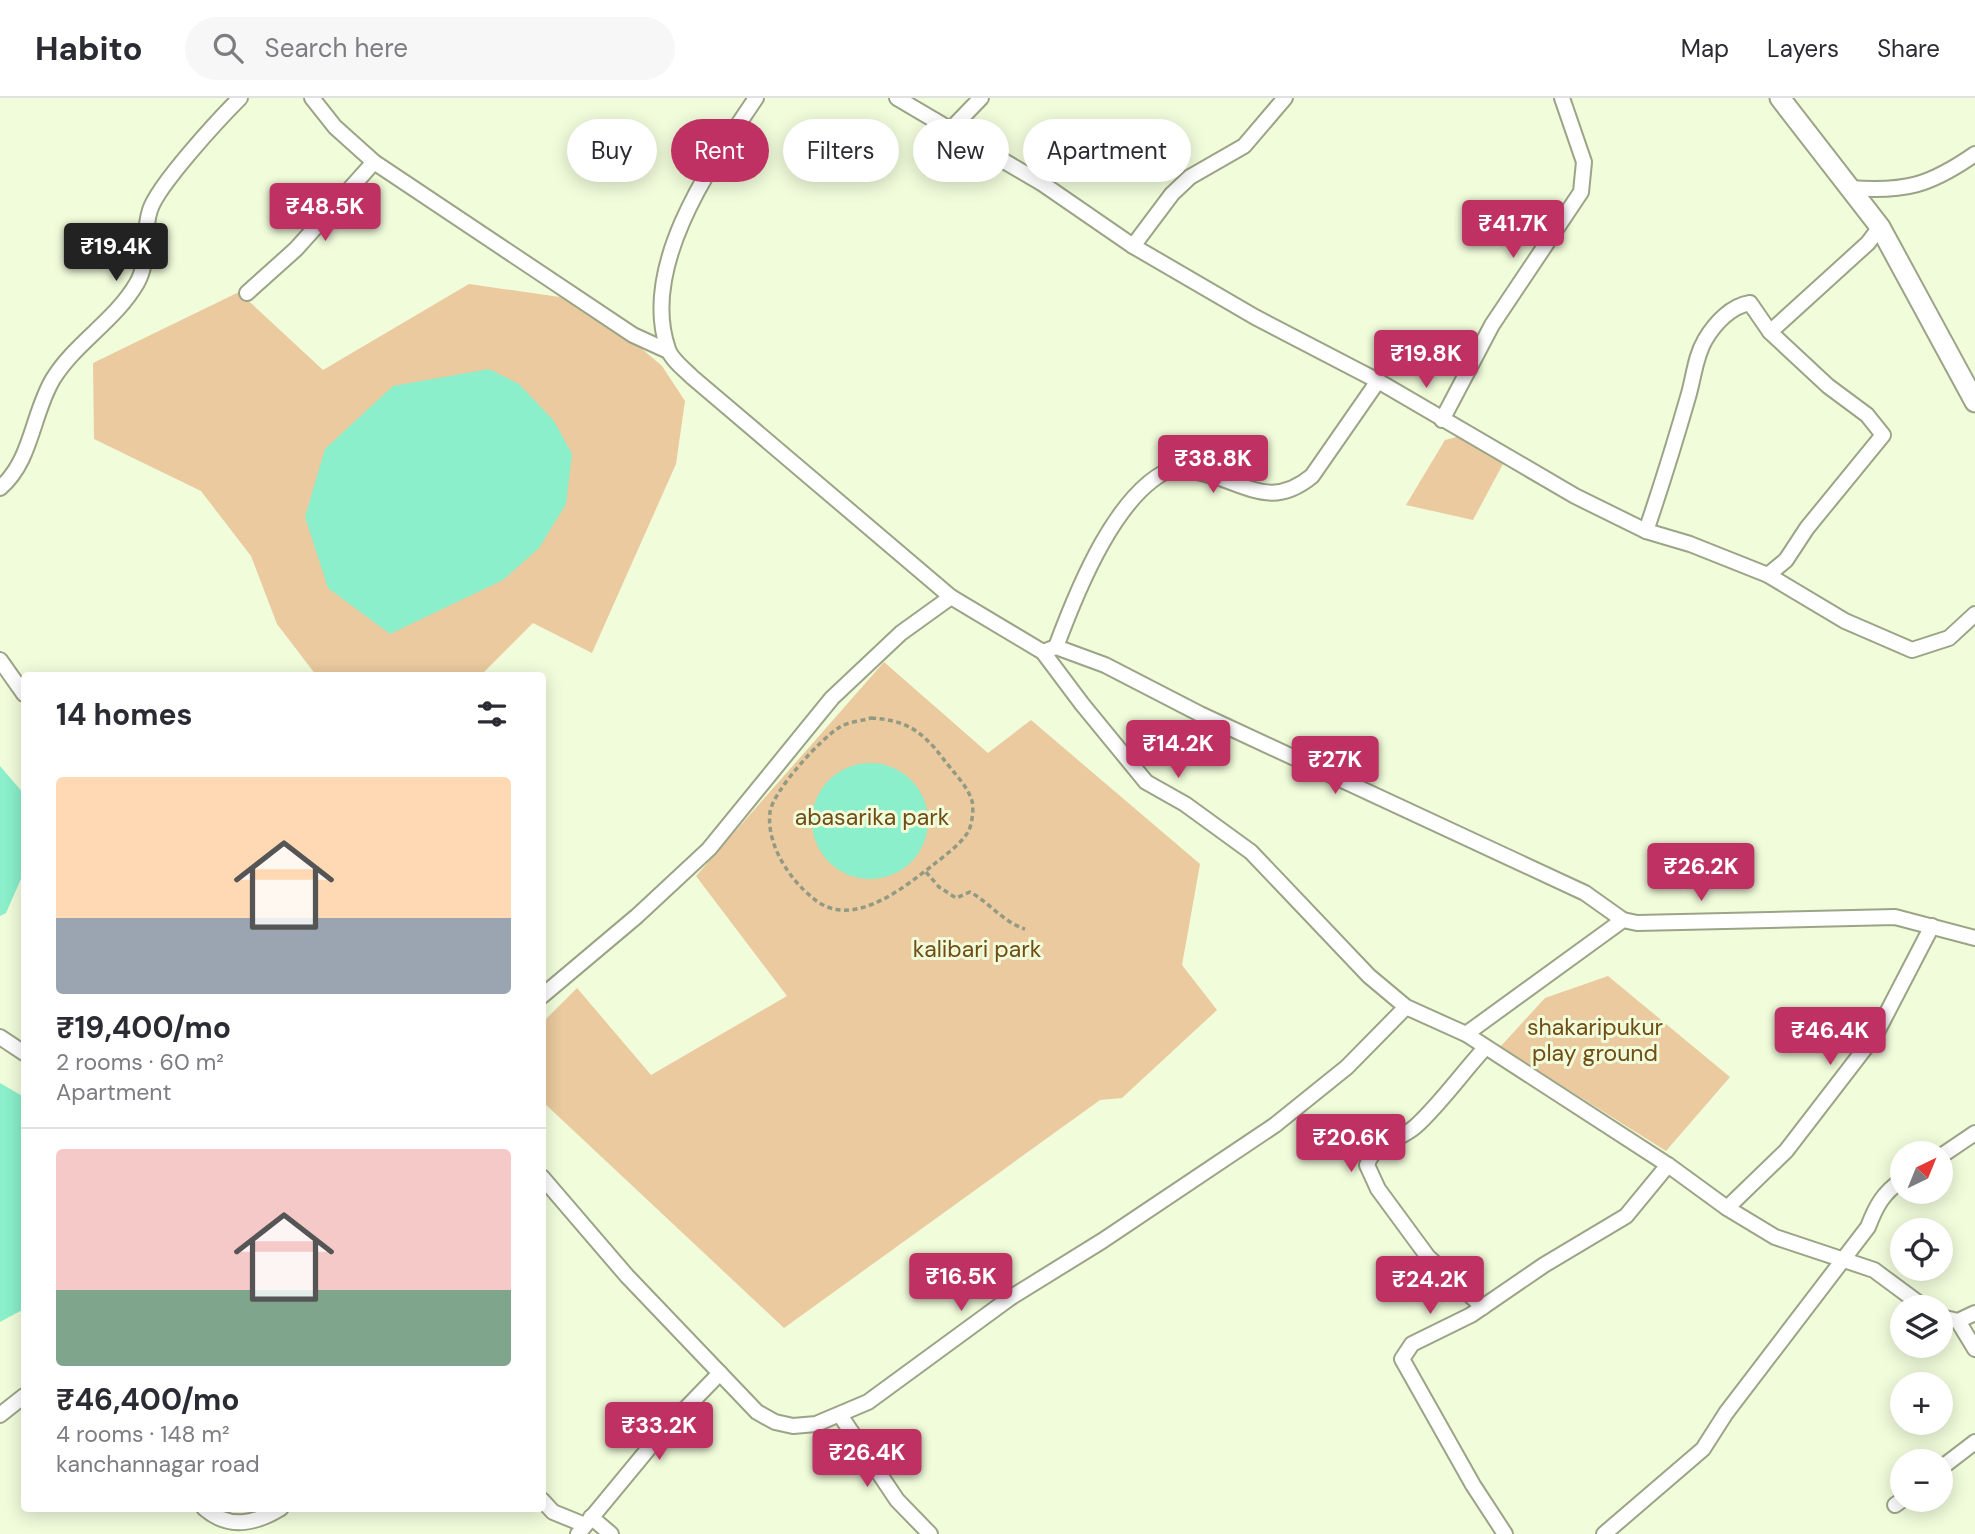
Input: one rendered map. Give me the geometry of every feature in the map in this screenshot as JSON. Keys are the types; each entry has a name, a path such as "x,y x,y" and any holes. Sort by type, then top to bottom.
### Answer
{"main road":[{"path":"1780,98 1880,227 1975,402"}],"street":[{"path":"0,488 22,458 35,416 53,380 73,350 117,312 138,281 145,258 146,225 151,206 186,159 240,98"},
{"path":"312,98 335,127 374,162 633,335 668,351 711,395 951,597 1050,649 1105,665 1199,714 1585,893 1623,920 1637,923 1895,917 1975,938"},
{"path":"668,351 661,306 675,244 688,208 713,160 756,98"},
{"path":"897,98 934,119"},
{"path":"961,119 981,98"},
{"path":"1133,246 1172,194 1190,177 1244,146 1285,98"},
{"path":"1442,421 1492,325 1580,192 1584,162 1562,98"},
{"path":"1850,188 1891,191 1919,186 1946,175 1975,154"},
{"path":"247,293 296,249 374,162"},
{"path":"1009,164 1133,246 1255,317 1378,381 1442,421 1574,496 1646,531 1690,544 1768,575 1845,621 1912,650 1949,638 1975,614"},
{"path":"1770,331 1868,243 1880,227"},
{"path":"1646,531 1670,462 1695,365 1705,340 1719,321 1739,304 1750,303 1770,331 1828,386 1867,415 1883,435 1807,528 1786,560 1768,575"},
{"path":"1050,649 1083,576 1127,507 1151,480 1177,467 1221,479 1249,491 1267,494 1303,484 1312,476 1378,381"},
{"path":"546,993 637,916 709,849 832,698 901,632 951,597"},
{"path":"1050,649 1082,704 1146,782 1185,804 1251,852 1369,976 1406,1007 1466,1034 1668,1165 1727,1208 1775,1237 1874,1270 1908,1295"},
{"path":"0,660 21,690"},
{"path":"1466,1034 1623,920"},
{"path":"1727,1208 1786,1151 1876,1034 1932,926"},
{"path":"546,1182 627,1276 757,1412 775,1422 793,1426 816,1424 868,1402 1010,1298 1102,1241 1275,1125 1347,1067 1406,1007"},
{"path":"0,1037 21,1051"},
{"path":"1483,1307 1428,1257 1378,1189 1367,1165 1370,1156 1378,1148 1415,1127 1485,1048"},
{"path":"1953,1148 1975,1133"},
{"path":"1505,1534 1473,1485 1402,1359 1412,1344 1483,1307 1544,1265 1626,1216 1668,1165"},
{"path":"1604,1534 1703,1449 1726,1413 1868,1227 1876,1204 1890,1191"},
{"path":"1953,1320 1958,1321 1975,1314"},
{"path":"1958,1321 1975,1349"},
{"path":"585,1525 659,1436 720,1373"},
{"path":"0,1415 21,1398"},
{"path":"840,1415 897,1500 930,1534"},
{"path":"1953,1459 1975,1442"},
{"path":"546,1503 565,1519 611,1534"},
{"path":"210,1512 226,1522 244,1524 263,1519 274,1512"}],"path":[{"path":"871,718 897,719 913,728 933,746 972,801 969,831 926,872 879,901 847,910 824,906 813,898 780,858 772,839 770,813 773,803 803,761 840,727 871,718"},
{"path":"926,872 939,887 956,898 970,892 988,902 1009,923 1025,929"}],"green space":[{"path":"469,284 601,303 614,325 662,366 685,401 676,464 592,653 533,623 484,672 314,672 277,624 251,556 201,491 94,439 93,363 239,292 323,370"},
{"path":"1464,435 1504,462 1473,520 1406,505 1445,440"},
{"name":"kalibari park","path":"884,662 988,753 1031,720 1200,864 1182,965 1217,1010 1122,1098 1100,1100 784,1328 546,1105 546,1019 577,988 651,1075 787,996 696,876"},
{"name":"shakaripukur play ground","path":"1608,976 1730,1077 1666,1151 1500,1047 1545,998"}],"shaded area":[{"path":"489,369 519,384 554,421 572,454 566,504 539,548 503,580 390,634 328,588 305,517 325,449 393,386"},
{"path":"870,763 892,767 911,780 924,799 928,821 924,843 911,862 892,875 870,879 848,875 829,862 816,843 812,821 816,799 829,780 848,767"},
{"path":"0,766 21,790 21,879 6,913 0,916"},
{"path":"0,1083 21,1095 21,1311 0,1322"}],"park label":[{"name":"abasarika park","path":"872,817"}]}
